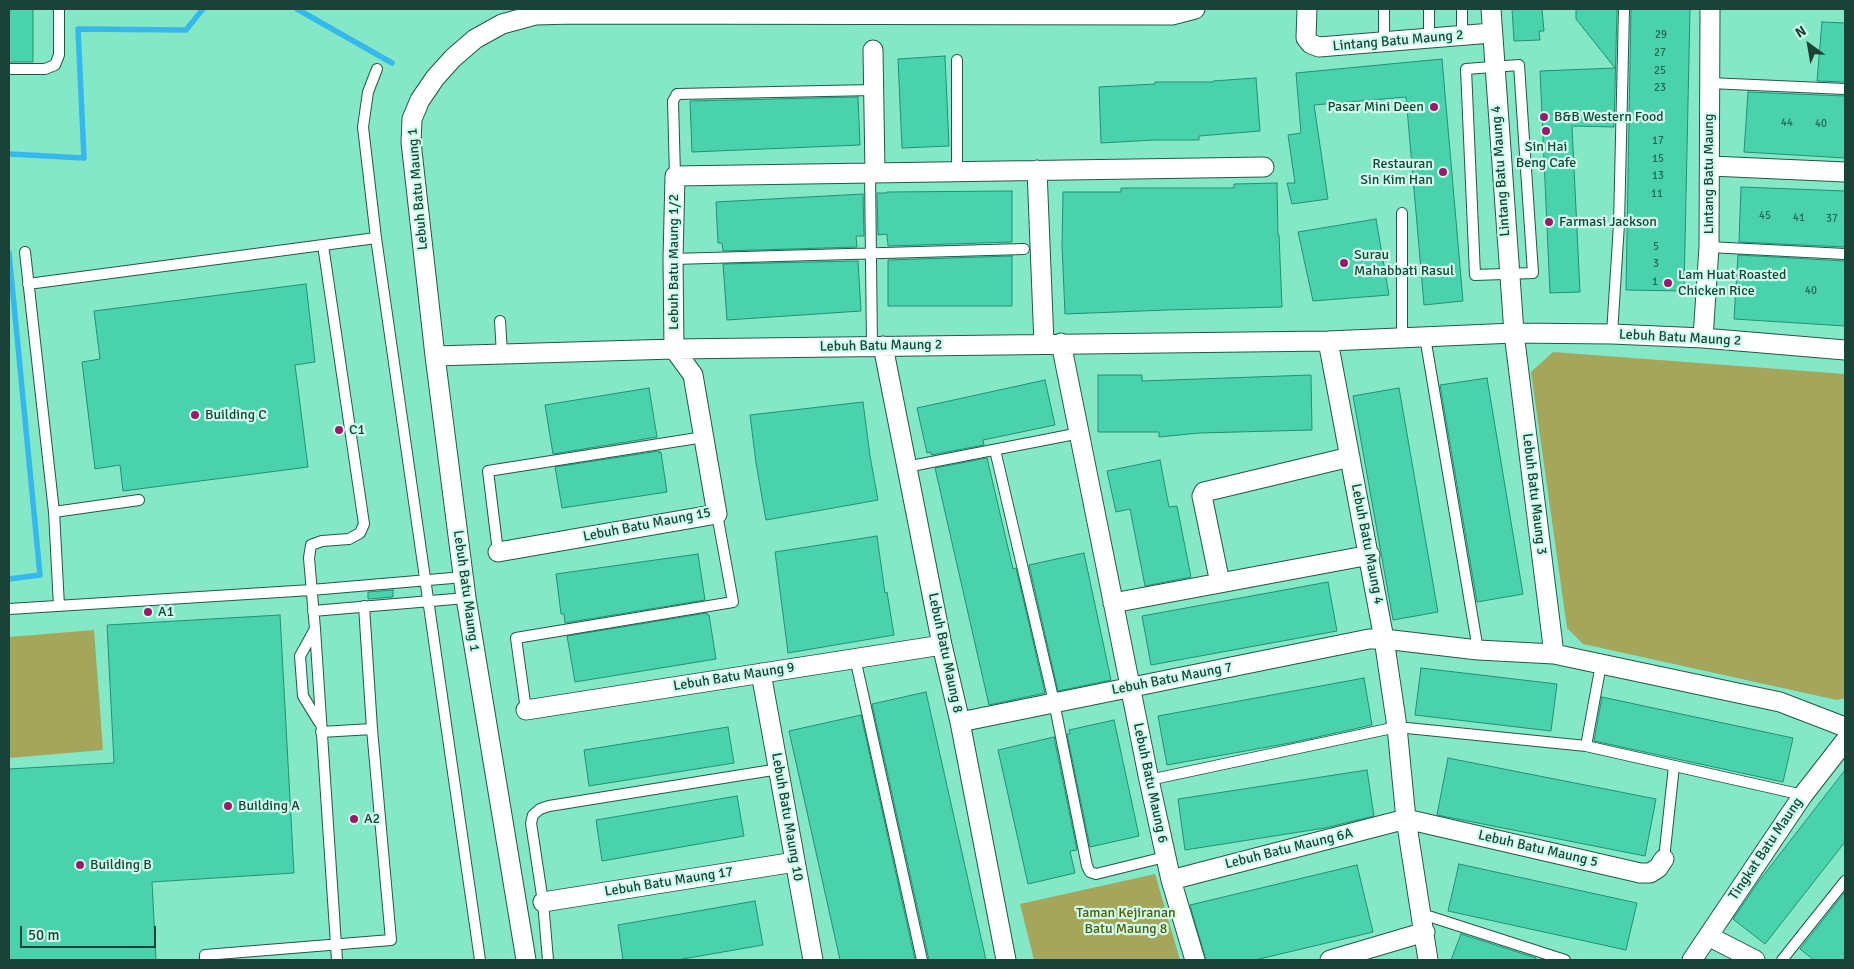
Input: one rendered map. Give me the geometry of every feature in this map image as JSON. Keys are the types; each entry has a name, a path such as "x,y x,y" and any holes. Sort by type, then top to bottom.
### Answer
{"street":[{"name":"Lebuh Batu Maung 1","path":"526,960 466,598 410,142 412,119 420,100 435,78 453,58 475,39 502,24 535,15 1172,14 1195,9"},
{"name":"Lintang Batu Maung 2","path":"1307,9 1306,38 1311,44 1319,48 1492,33"},
{"name":"Lintang Batu Maung 4","path":"1491,9 1508,274 1514,333"},
{"name":"Lintang Batu Maung","path":"1703,338 1709,247 1711,166 1710,9"},
{"path":"872,173 873,50"},
{"path":"675,176 1264,166"},
{"path":"1711,166 1845,172"},
{"name":"Lebuh Batu Maung 6","path":"1037,170 1053,344 1080,433 1148,780 1171,880 1195,960"},
{"name":"Lebuh Batu Maung 1/2","path":"674,349 673,259 675,176"},
{"name":"Lebuh Batu Maung 2","path":"1514,333 1612,334 1703,338 1845,350"},
{"path":"1328,341 1514,333"},
{"name":"Lebuh Batu Maung 3","path":"1514,333 1554,654"},
{"name":"Lebuh Batu Maung 2","path":"435,356 674,349 1328,341"},
{"name":"Lebuh Batu Maung 4","path":"1328,341 1370,555 1384,639 1397,727 1406,819 1424,923 1428,960"},
{"name":"Lebuh Batu Maung 8","path":"877,346 906,467 960,722 1006,960"},
{"name":"Lebuh Batu Maung 15","path":"498,552 717,514 693,375 674,349"},
{"path":"1220,583 1202,496 1204,492 1350,457"},
{"path":"1113,603 1370,555"},
{"name":"Lebuh Batu Maung 7","path":"960,722 1368,639 1384,639"},
{"path":"1384,639 1478,650 1554,654 1780,702 1845,727"},
{"name":"Lebuh Batu Maung 9","path":"526,710 942,644"},
{"name":"Lebuh Batu Maung 10","path":"760,673 813,960"},
{"name":"Tingkat Batu Maung","path":"1692,960 1803,795 1845,741"},
{"name":"Lebuh Batu Maung 5","path":"1406,819 1640,873 1650,873 1658,868 1664,859"},
{"name":"Lebuh Batu Maung 6A","path":"1171,880 1406,819"},
{"name":"Lebuh Batu Maung 17","path":"543,902 795,862"},
{"path":"1331,960 1424,923"},
{"path":"1708,936 1755,960"}],"lane":[{"path":"9,69 45,69 55,65 59,55 59,9"},
{"path":"1384,9 1384,43"},
{"path":"1429,9 1429,39"},
{"path":"1462,9 1462,36"},
{"path":"1612,334 1619,224 1624,9"},
{"path":"957,60 958,171"},
{"path":"1519,65 1533,274 1508,274 1475,275 1466,69 1519,65"},
{"path":"377,69 368,92 363,126 376,238 480,960"},
{"path":"1709,83 1845,88"},
{"path":"675,176 673,101 677,94 874,90"},
{"path":"872,173 871,253 877,346"},
{"path":"1402,213 1402,338"},
{"path":"28,284 376,238"},
{"path":"323,245 364,524 360,533 349,539 322,541 311,545 309,558 337,960"},
{"path":"1709,247 1845,254"},
{"path":"673,259 1024,249"},
{"path":"25,252 54,512 59,606"},
{"path":"500,321 502,354"},
{"path":"1425,337 1478,650"},
{"path":"906,467 1080,433"},
{"path":"498,552 488,470 704,437"},
{"path":"995,450 1054,702 1087,866 1090,872 1096,874 1166,857"},
{"path":"54,512 139,500"},
{"path":"526,710 516,638 733,602 717,514"},
{"path":"9,610 311,590 464,577"},
{"path":"313,611 466,598"},
{"path":"205,960 205,956 391,940 372,729 364,606"},
{"path":"315,629 300,656 303,696 321,729"},
{"path":"856,658 922,960"},
{"path":"1586,746 1601,664"},
{"path":"1148,780 1397,727 1586,746 1803,795"},
{"path":"321,729 372,729"},
{"path":"1664,859 1674,766"},
{"path":"548,960 543,902 531,823 533,815 540,809 779,769"},
{"path":"1782,960 1845,881"},
{"path":"1424,923 1565,960"}],"green space":[{"path":"1553,352 1845,374 1845,698 1837,700 1583,644 1567,628 1531,372"},
{"path":"94,630 103,750 9,758 9,637"},
{"name":"Taman Kejiranan Batu Maung 8","path":"1155,874 1180,960 1034,960 1020,904"}],"building":[{"path":"9,9 33,9 33,62 9,62"},
{"path":"1512,9 1542,9 1544,31 1539,31 1540,40 1514,41"},
{"path":"1576,9 1617,9 1614,127 1572,126 1580,292 1550,293 1540,71 1615,68 1576,19"},
{"path":"1631,9 1690,9 1684,291 1626,290"},
{"path":"1822,22 1845,23 1845,82 1817,81"},
{"path":"945,56 949,146 902,148 898,59"},
{"path":"1442,59 1463,301 1424,305 1406,97 1314,105 1328,199 1292,204 1287,183 1295,183 1288,135 1301,133 1296,73"},
{"path":"1256,78 1260,131 1199,136 1199,140 1101,143 1099,87 1155,84 1155,82 1213,82"},
{"path":"1748,92 1845,96 1845,158 1744,152"},
{"path":"858,97 860,145 692,152 690,101"},
{"path":"1277,183 1282,307 1065,314 1062,245 1063,192 1121,192 1121,188 1234,188 1234,184"},
{"path":"1741,187 1845,191 1845,247 1739,242"},
{"path":"1012,191 1012,242 888,246 887,234 878,235 877,193"},
{"path":"863,194 864,236 856,236 857,247 723,251 722,243 718,243 716,202"},
{"name":"Surau Mahabbati Rasul","path":"1376,219 1389,295 1313,301 1298,232"},
{"path":"1738,255 1845,261 1845,326 1734,319"},
{"path":"1012,256 1012,306 888,306 888,260"},
{"path":"858,261 861,311 727,320 723,264"},
{"name":"Building C","path":"306,284 315,362 295,365 308,467 123,491 120,465 95,469 82,362 100,359 94,311"},
{"path":"1098,375 1142,375 1142,381 1311,375 1312,430 1199,433 1159,437 1159,432 1098,432"},
{"path":"1487,378 1523,594 1477,602 1440,385"},
{"path":"1045,380 1055,425 983,440 984,445 931,455 931,452 927,453 917,408"},
{"path":"649,388 657,437 553,454 545,405"},
{"path":"1399,388 1438,612 1393,620 1353,396"},
{"path":"863,402 878,500 766,520 750,415"},
{"path":"659,451 659,453 661,452 667,492 562,508 555,467"},
{"path":"987,458 1013,569 1016,568 1045,693 989,705 935,468"},
{"path":"1160,460 1169,507 1177,506 1191,577 1145,586 1130,509 1116,512 1107,471"},
{"path":"877,536 885,593 887,592 894,635 788,653 775,552"},
{"path":"1084,553 1111,680 1058,691 1029,565"},
{"path":"698,554 705,600 565,623 564,614 561,614 556,574"},
{"path":"1328,582 1337,631 1151,665 1142,616"},
{"path":"393,590 393,597 368,599 368,592"},
{"path":"707,613 709,615 716,659 575,682 567,636"},
{"path":"280,615 294,873 152,882 156,960 9,960 9,769 114,763 107,625"},
{"path":"1421,668 1557,684 1551,731 1415,715"},
{"path":"1364,678 1372,725 1290,743 1167,765 1158,716"},
{"path":"926,692 986,960 929,960 872,704"},
{"path":"1602,697 1793,738 1783,782 1594,741"},
{"path":"861,715 915,960 840,960 789,731"},
{"path":"1114,720 1139,836 1090,847 1067,734 1070,734 1069,730"},
{"path":"728,727 734,763 589,786 584,750"},
{"path":"1054,737 1077,850 1070,851 1075,873 1028,884 998,750"},
{"path":"1448,758 1656,799 1645,856 1437,815"},
{"path":"1367,770 1374,816 1325,828 1185,850 1178,799"},
{"path":"1845,770 1845,842 1765,944 1733,919 1759,881"},
{"path":"737,796 744,836 602,861 596,820"},
{"path":"1459,864 1637,903 1626,950 1448,911"},
{"path":"1357,865 1373,932 1255,960 1206,960 1190,905"},
{"path":"1845,892 1845,960 1814,960 1800,949"},
{"path":"755,901 763,945 677,960 623,960 618,925"},
{"path":"1461,934 1536,958 1535,960 1451,960"}],"waterway":[{"path":"9,154 84,158 78,29 186,30 203,9"},
{"path":"297,9 392,63"},
{"path":"9,253 40,575 9,579"}],"place":[{"name":"Pasar Mini Deen","path":"1434,107"},
{"name":"B&B Western Food","path":"1544,117"},
{"name":"Sin Hai Beng Cafe","path":"1546,131"},
{"name":"Restauran Sin Kim Han","path":"1443,172"},
{"name":"Farmasi Jackson","path":"1549,222"},
{"name":"Surau Mahabbati Rasul","path":"1344,263"},
{"name":"Lam Huat Roasted Chicken Rice","path":"1668,283"},
{"name":"Building C","path":"195,415"},
{"name":"C1","path":"339,430"},
{"name":"A1","path":"148,612"},
{"name":"Building A","path":"228,806"},
{"name":"A2","path":"354,819"},
{"name":"Building B","path":"80,865"}]}
